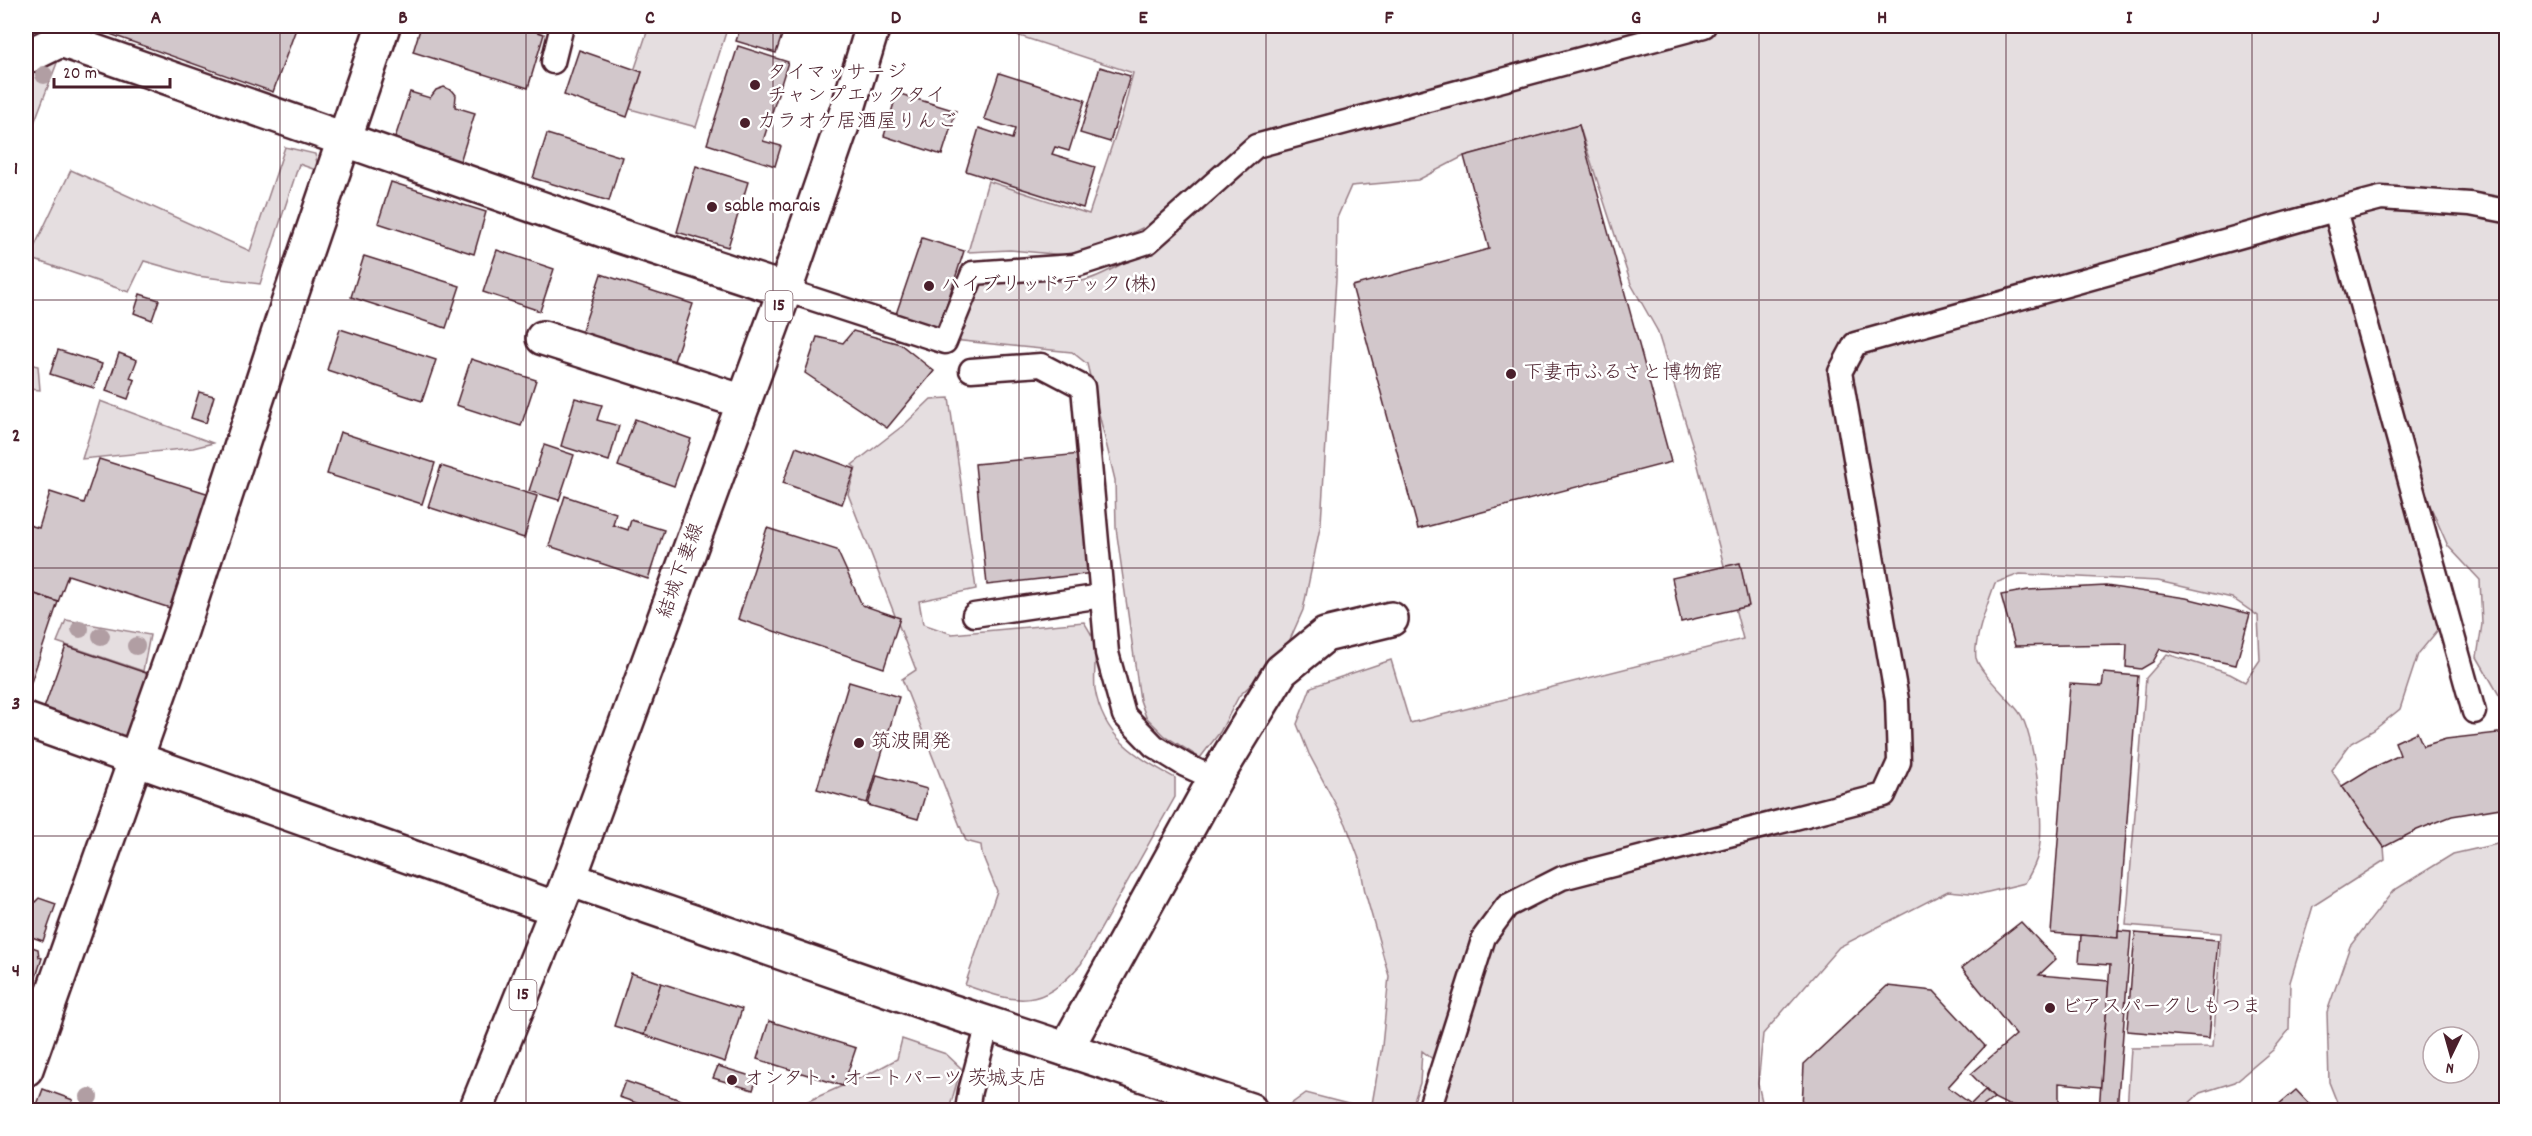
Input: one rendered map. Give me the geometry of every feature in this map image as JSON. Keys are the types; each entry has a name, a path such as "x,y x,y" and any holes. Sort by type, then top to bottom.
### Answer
{"street":[{"path":"26,1069 134,758 180,634 383,26"},
{"name":"結城下妻線","path":"476,1110 569,879 744,402 848,108 873,26"},
{"path":"26,57 61,40 620,236 785,290"},
{"path":"543,338 744,402"},
{"path":"1066,1049 1215,779 1281,671 1325,635 1391,619"},
{"path":"26,720 557,909"},
{"path":"569,879 988,1024 1250,1110"}],"lane":[{"path":"553,62 562,26"},
{"path":"785,290 945,342 973,273 1074,266 1148,242 1256,146 1704,26"},
{"path":"1428,1110 1484,937 1507,906 1562,878 1884,795 1899,762 1897,700 1840,372 1855,344 2381,198 2470,204 2506,211"},
{"path":"2336,210 2474,712"},
{"path":"971,370 1041,365 1083,387 1107,653 1124,715 1154,746 1215,779"},
{"path":"974,615 1102,596"},
{"path":"967,1110 988,1024"}],"shaded area":[{"path":"649,26 728,26 696,127 630,109 642,72 634,71"},
{"path":"989,26 2506,26 2506,707 2477,657 2482,624 2480,580 2448,546 2425,494 2447,619 2418,654 2400,709 2374,730 2351,743 2331,770 2384,847 2385,860 2313,906 2290,982 2289,1030 2273,1050 2235,1082 2200,1093 2182,1110 2127,1110 2131,1048 2213,1047 2221,933 2126,925 2146,678 2167,654 2230,674 2245,682 2260,660 2258,616 2232,598 2158,581 2020,574 1995,583 1979,631 1976,658 1983,671 2019,712 2030,739 2038,781 2041,824 2038,854 2033,869 2025,883 1980,894 1948,891 1839,947 1763,1034 1758,1084 1764,1110 1435,1110 1447,1070 1422,1051 1420,1083 1411,1110 1371,1110 1382,1046 1389,976 1365,892 1359,859 1346,824 1309,754 1297,724 1311,687 1391,660 1410,723 1743,639 1694,450 1657,330 1631,284 1579,125 1464,156 1418,180 1351,186 1337,218 1336,278 1321,523 1303,610 1284,653 1239,696 1220,732 1200,758 1165,736 1146,717 1140,700 1116,528 1115,480 1087,364 1072,352 953,340 974,292 982,284 992,279 1022,277 1066,282 1081,281 1107,272 1140,254 1142,228 1110,244 1065,255 1010,250 968,252 988,181 1089,214 1123,112 1133,73"},
{"path":"60,55 26,144 26,62"},
{"path":"285,147 315,154 319,171 299,164 260,284 197,276 144,261 129,292 29,258 71,170 250,251"},
{"path":"26,363 38,366 40,390 29,389 26,392"},
{"path":"949,398 976,589 919,601 923,624 952,634 1084,622 1094,644 1095,689 1105,720 1123,744 1147,762 1175,778 1175,797 1081,964 1067,979 1053,989 1041,996 1028,999 1000,996 965,985 997,891 982,854 981,845 966,841 902,679 916,670 848,494 856,468 852,465 905,424 931,399"},
{"path":"100,401 213,443 193,448 82,459"},
{"path":"66,620 150,635 143,671 57,642"},
{"path":"2506,842 2506,1110 2340,1110 2329,1082 2327,1012 2350,946 2393,891 2453,854"},
{"path":"902,1039 946,1054 961,1068 949,1110 788,1110 897,1059"},
{"path":"1306,1093 1371,1110 1309,1110 1291,1104"}],"building":[{"path":"93,26 297,26 273,92 93,28"},
{"path":"421,26 518,26 544,34 528,88 413,52"},
{"path":"741,26 785,26 776,53 736,41"},
{"path":"738,46 788,62 763,141 781,146 775,166 707,144"},
{"path":"579,50 642,72 627,117 564,95"},
{"path":"1100,67 1130,76 1110,142 1080,133"},
{"path":"999,73 1085,100 1069,151 1055,147 1052,154 1095,167 1083,208 966,171 979,128 1012,139 1015,129 984,119"},
{"path":"444,87 456,95 455,107 475,113 460,162 394,141 410,92 430,98 436,90"},
{"path":"897,93 956,111 942,155 884,136"},
{"name":"下妻市ふるさと博物館","path":"1579,125 1671,462 1418,529 1352,286 1489,249 1464,156"},
{"path":"547,134 622,157 609,201 533,178"},
{"name":"sable marais","path":"696,166 748,182 728,247 677,232"},
{"path":"391,182 486,212 474,254 378,223"},
{"name":"ハイブリッドテック (株)","path":"922,238 964,251 937,334 894,320"},
{"path":"497,250 554,269 540,311 483,292"},
{"path":"364,256 460,286 446,328 351,297"},
{"path":"601,274 693,304 673,364 581,334"},
{"path":"140,294 159,300 152,320 134,313"},
{"path":"340,329 436,360 422,401 327,370"},
{"path":"853,331 900,344 934,371 887,428 805,373 817,337 843,343"},
{"path":"58,350 102,364 94,388 50,374"},
{"path":"119,353 137,360 130,378 135,380 128,399 106,391"},
{"path":"471,359 536,380 521,426 456,405"},
{"path":"199,392 214,396 206,423 191,418"},
{"path":"575,398 602,405 597,420 619,426 609,461 561,446"},
{"path":"635,419 691,439 674,486 618,466"},
{"path":"340,432 435,463 422,504 327,474"},
{"path":"544,445 574,455 559,500 529,491"},
{"path":"796,447 855,469 842,504 783,483"},
{"path":"1081,454 1094,573 987,585 975,464"},
{"path":"99,459 219,497 173,609 68,575 58,602 26,591 26,524 39,528 50,492 84,503"},
{"path":"441,466 537,496 524,538 428,507"},
{"path":"565,496 616,513 613,525 628,530 631,520 664,530 648,579 549,546"},
{"path":"767,528 837,550 862,605 900,618 884,668 738,619"},
{"path":"1740,563 1749,606 1681,622 1672,578"},
{"path":"2106,586 2186,598 2250,614 2236,665 2160,649 2153,662 2141,669 2126,667 2127,644 2015,646 2001,595 2028,590"},
{"path":"26,591 58,602 26,697"},
{"path":"66,646 155,676 132,744 42,714"},
{"path":"2104,673 2138,676 2118,938 2051,933 2070,684 2102,686"},
{"path":"849,682 899,697 867,803 817,789"},
{"path":"2417,732 2423,746 2446,739 2506,732 2506,807 2452,816 2384,847 2342,786 2368,770 2400,755 2395,742"},
{"path":"877,775 927,789 918,819 868,805"},
{"path":"26,898 35,902 39,898 56,904 43,941 26,935"},
{"name":"ビアスパークしもつま","path":"2021,922 2056,959 2039,975 2109,981 2101,1087 2059,1083 2059,1109 2008,1105 1994,1098 1971,1074 2016,1035 1962,968"},
{"path":"2118,931 2131,932 2117,1110 2099,1110 2110,965 2079,963 2081,935 2118,938"},
{"path":"2135,933 2218,940 2209,1038 2127,1031"},
{"path":"26,945 38,949 39,957 42,958 31,993 26,991"},
{"path":"631,973 661,983 644,1035 614,1026"},
{"path":"661,983 742,1009 725,1062 644,1035"},
{"path":"1887,986 1934,991 1985,1046 1948,1087 1971,1104 1985,1090 1994,1098 1978,1110 1806,1110 1802,1107 1804,1064"},
{"path":"769,1021 856,1048 843,1086 757,1059"},
{"path":"718,1066 757,1078 753,1090 713,1078"},
{"path":"625,1081 710,1110 657,1110 619,1097"},
{"path":"43,1089 73,1100 69,1110 35,1110"},
{"path":"2296,1090 2315,1110 2272,1110"}],"place":[{"name":"タイマッサージ チャンプエックタイ","path":"755,85"},
{"name":"カラオケ居酒屋りんご","path":"745,123"},
{"name":"sable marais","path":"712,207"},
{"name":"ハイブリッドテック (株)","path":"929,286"},
{"name":"下妻市ふるさと博物館","path":"1511,374"},
{"name":"筑波開発","path":"859,743"},
{"name":"ビアスパークしもつま","path":"2050,1008"},
{"name":"オンタト・オートパーツ 茨城支店","path":"732,1080"}]}
